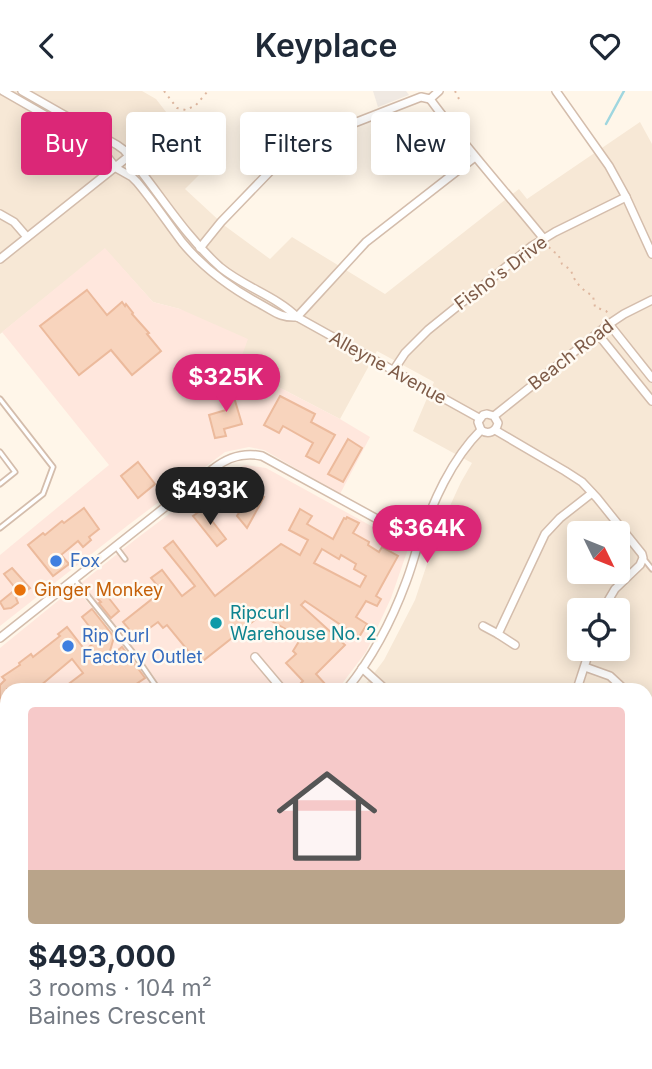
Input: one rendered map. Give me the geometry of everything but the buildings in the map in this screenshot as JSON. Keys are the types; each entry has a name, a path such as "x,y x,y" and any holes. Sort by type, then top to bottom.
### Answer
{"street":[{"name":"Alleyne Avenue","path":"3,91 99,146 116,168 137,182 183,243 207,268 247,297 286,318 296,317"},
{"name":"Alleyne Avenue","path":"22,91 126,153"},
{"path":"430,99 439,91"},
{"path":"556,91 599,149 626,197 652,254"},
{"path":"200,248 221,222 278,163 326,134 421,97 430,99 458,137 544,239"},
{"path":"296,317 366,242 475,156"},
{"path":"0,259 126,159"},
{"name":"Alleyne Avenue","path":"144,175 200,248 231,276 288,309 296,317 479,418"},
{"name":"Fisho's Drive","path":"393,371 405,353 428,330 544,239 626,197"},
{"path":"0,214 14,222 27,237"},
{"name":"Beach Road","path":"479,418 487,414 494,415 612,322 652,300"},
{"path":"612,322 652,378"},
{"path":"597,333 652,401"},
{"path":"479,418 478,426 481,430 491,432 498,423 494,415"},
{"path":"351,683 385,629 401,597 429,515 448,475 464,448 481,430"},
{"path":"495,430 575,477 592,493 639,550 643,558 640,565 608,598"},
{"path":"0,638 231,457 247,454 262,456 419,542"},
{"path":"498,634 545,534 560,518 592,493"},
{"path":"483,626 515,645"},
{"path":"255,657 277,683"},
{"path":"579,683 587,661"},
{"path":"585,667 610,676 618,683"},
{"path":"362,668 378,683"}],"lane":[{"path":"0,399 53,467 43,494 0,529"},
{"path":"0,452 15,472 0,484"},
{"path":"116,547 125,559"},
{"path":"643,558 652,569"},
{"path":"75,579 154,683"}],"path":[{"path":"164,91 181,110 196,105 208,91"},
{"path":"454,91 459,99"},
{"path":"544,239 552,251 558,254 562,264 571,270 573,279 583,291 593,296 596,307 606,311 612,322"}],"shaded area":[{"path":"0,91 142,91 156,99 166,112 126,112 126,175 199,175 185,189 225,226 270,259 292,237 385,294 519,189 527,199 640,122 652,144 652,683 367,683 384,660 415,600 437,534 472,463 413,431 434,382 377,351 340,419 238,366 180,309 153,302 105,249 0,334"},
{"path":"373,91 406,91 409,95 378,107"},
{"path":"105,248 153,302 180,309 248,339 238,366 370,437 340,494 264,450 249,447 225,452 0,626 0,555 109,465 2,332"},
{"path":"245,465 266,468 404,544 408,549 391,598 366,652 343,683 158,683 137,652 81,583 221,475"},
{"path":"75,587 153,683 0,683 0,648"}],"waterway":[{"path":"606,124 624,91"}],"place":[{"name":"Fox","path":"56,561"},
{"name":"Ginger Monkey","path":"20,590"},
{"name":"Ripcurl Warehouse No. 2","path":"216,623"},
{"name":"Rip Curl Factory Outlet","path":"68,646"}]}
